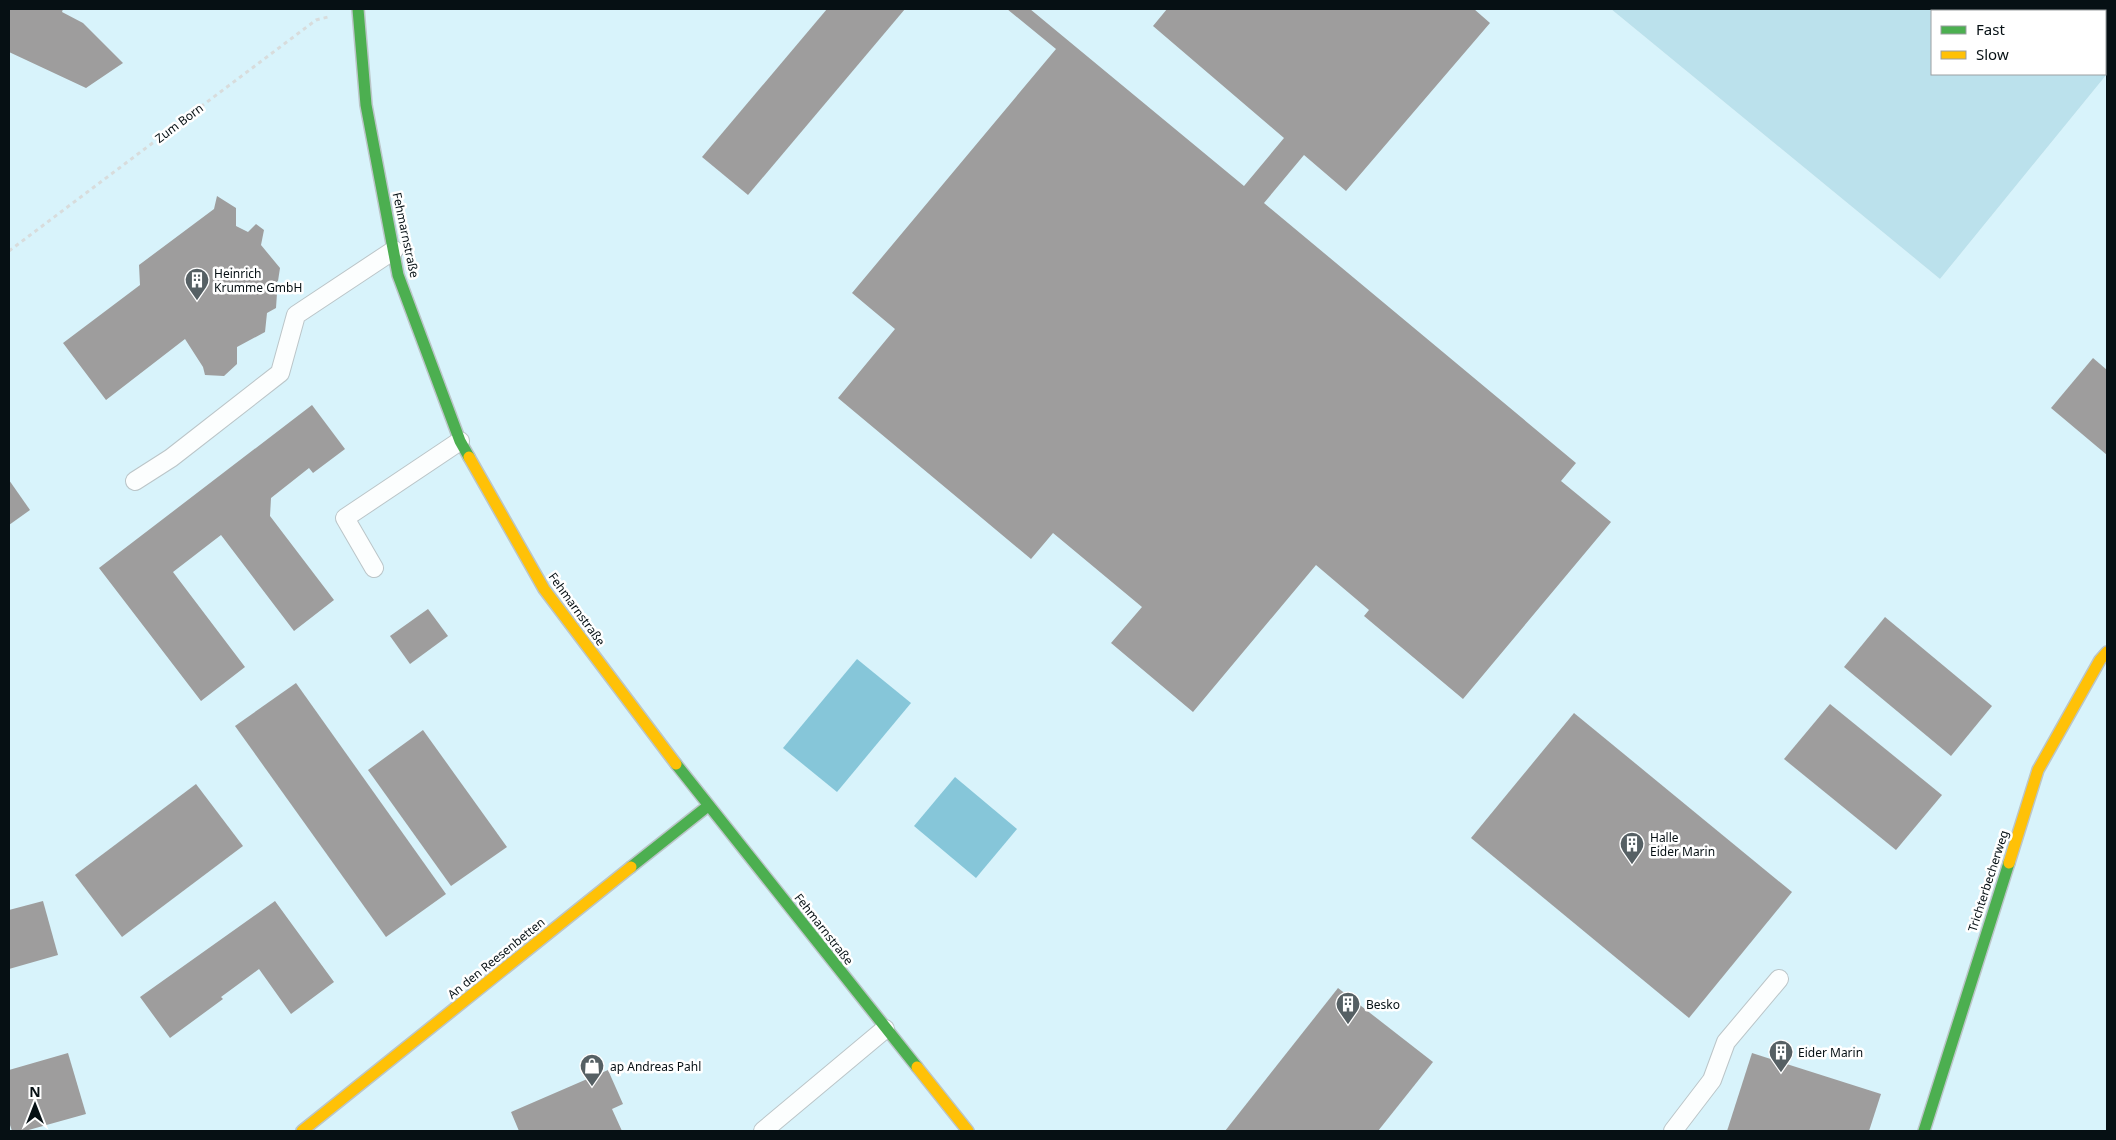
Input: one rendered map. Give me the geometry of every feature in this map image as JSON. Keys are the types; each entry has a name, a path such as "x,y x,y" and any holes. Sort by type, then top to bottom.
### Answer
{"street":[{"name":"Fehmarnstraße","path":"358,10 366,104 398,275 460,441 544,589 708,806 968,1131"},
{"name":"Trichterbecherweg","path":"1924,1131 2038,770 2100,660 2107,652"},
{"name":"An den Reesenbetten","path":"302,1131 708,806"}],"lane":[{"path":"135,481 171,458 280,373 296,315 394,250"},
{"path":"374,568 344,518 460,441"},
{"path":"1674,1131 1712,1080 1726,1042 1779,979"},
{"path":"764,1131 885,1029"}],"path":[{"name":"Zum Born","path":"9,251 316,20 358,10"}],"shaded area":[{"path":"9,9 1611,9 1940,279 2107,74 2107,1131 9,1131"},
{"path":"1611,9 2107,9 2107,74 1940,279"},
{"path":"857,659 911,703 837,792 783,748"},
{"path":"955,777 1017,829 976,878 914,826"}],"building":[{"path":"9,9 63,9 62,12 83,23 123,63 86,88 9,52"},
{"path":"827,9 905,9 748,195 702,157"},
{"path":"1007,9 1030,9 1244,186 1284,138 1153,26 1167,9 1474,9 1490,23 1346,191 1304,155 1264,203 1576,463 1561,481 1611,522 1463,699 1364,616 1369,610 1316,565 1193,712 1111,643 1142,607 1053,533 1031,559 838,398 895,329 852,293 1056,49"},
{"name":"Heinrich Krumme GmbH","path":"217,196 236,208 236,226 248,232 256,224 264,230 261,245 280,268 278,281 266,289 277,293 276,308 267,313 265,332 237,347 237,364 224,376 205,375 203,367 185,339 106,400 63,343 140,285 139,265 214,209"},
{"path":"2093,358 2107,370 2107,455 2051,408"},
{"path":"312,405 345,449 313,473 309,468 271,498 270,516 334,600 294,631 221,535 173,572 245,667 201,701 99,568"},
{"path":"9,480 30,510 9,525"},
{"path":"428,609 448,636 410,664 390,636"},
{"path":"1885,617 1992,706 1951,756 1844,667"},
{"path":"296,683 446,894 386,937 235,726"},
{"path":"1830,704 1942,795 1896,850 1784,759"},
{"name":"Halle Eider Marin","path":"1574,713 1792,892 1689,1018 1471,838"},
{"path":"423,730 507,847 451,886 368,770"},
{"path":"196,784 243,846 122,937 75,875"},
{"path":"43,901 58,955 9,969 9,910"},
{"path":"275,901 334,982 291,1014 259,969 221,997 223,999 170,1038 140,997"},
{"name":"Besko","path":"1338,988 1433,1062 1378,1131 1225,1131"},
{"path":"68,1053 86,1114 25,1131 12,1131 9,1122 9,1070"},
{"name":"Eider Marin","path":"1752,1053 1881,1094 1869,1131 1727,1131"},
{"name":"ap Andreas Pahl","path":"608,1070 623,1104 612,1109 622,1131 519,1131 511,1112"}],"traffic: fast":[{"path":"358,9 366,105 398,275 460,441 469,457"},
{"path":"676,764 917,1067"},
{"path":"631,867 708,806"},
{"path":"1924,1131 2009,863"}],"traffic: slow":[{"path":"469,457 544,589 676,764"},
{"path":"2009,863 2038,770 2100,660 2107,652"},
{"path":"302,1131 631,867"},
{"path":"917,1067 968,1131"}],"place":[{"name":"Heinrich Krumme GmbH","path":"197,301"},
{"name":"Halle Eider Marin","path":"1632,865"},
{"name":"Besko","path":"1348,1025"},
{"name":"Eider Marin","path":"1781,1073"},
{"name":"ap Andreas Pahl","path":"592,1087"}]}
